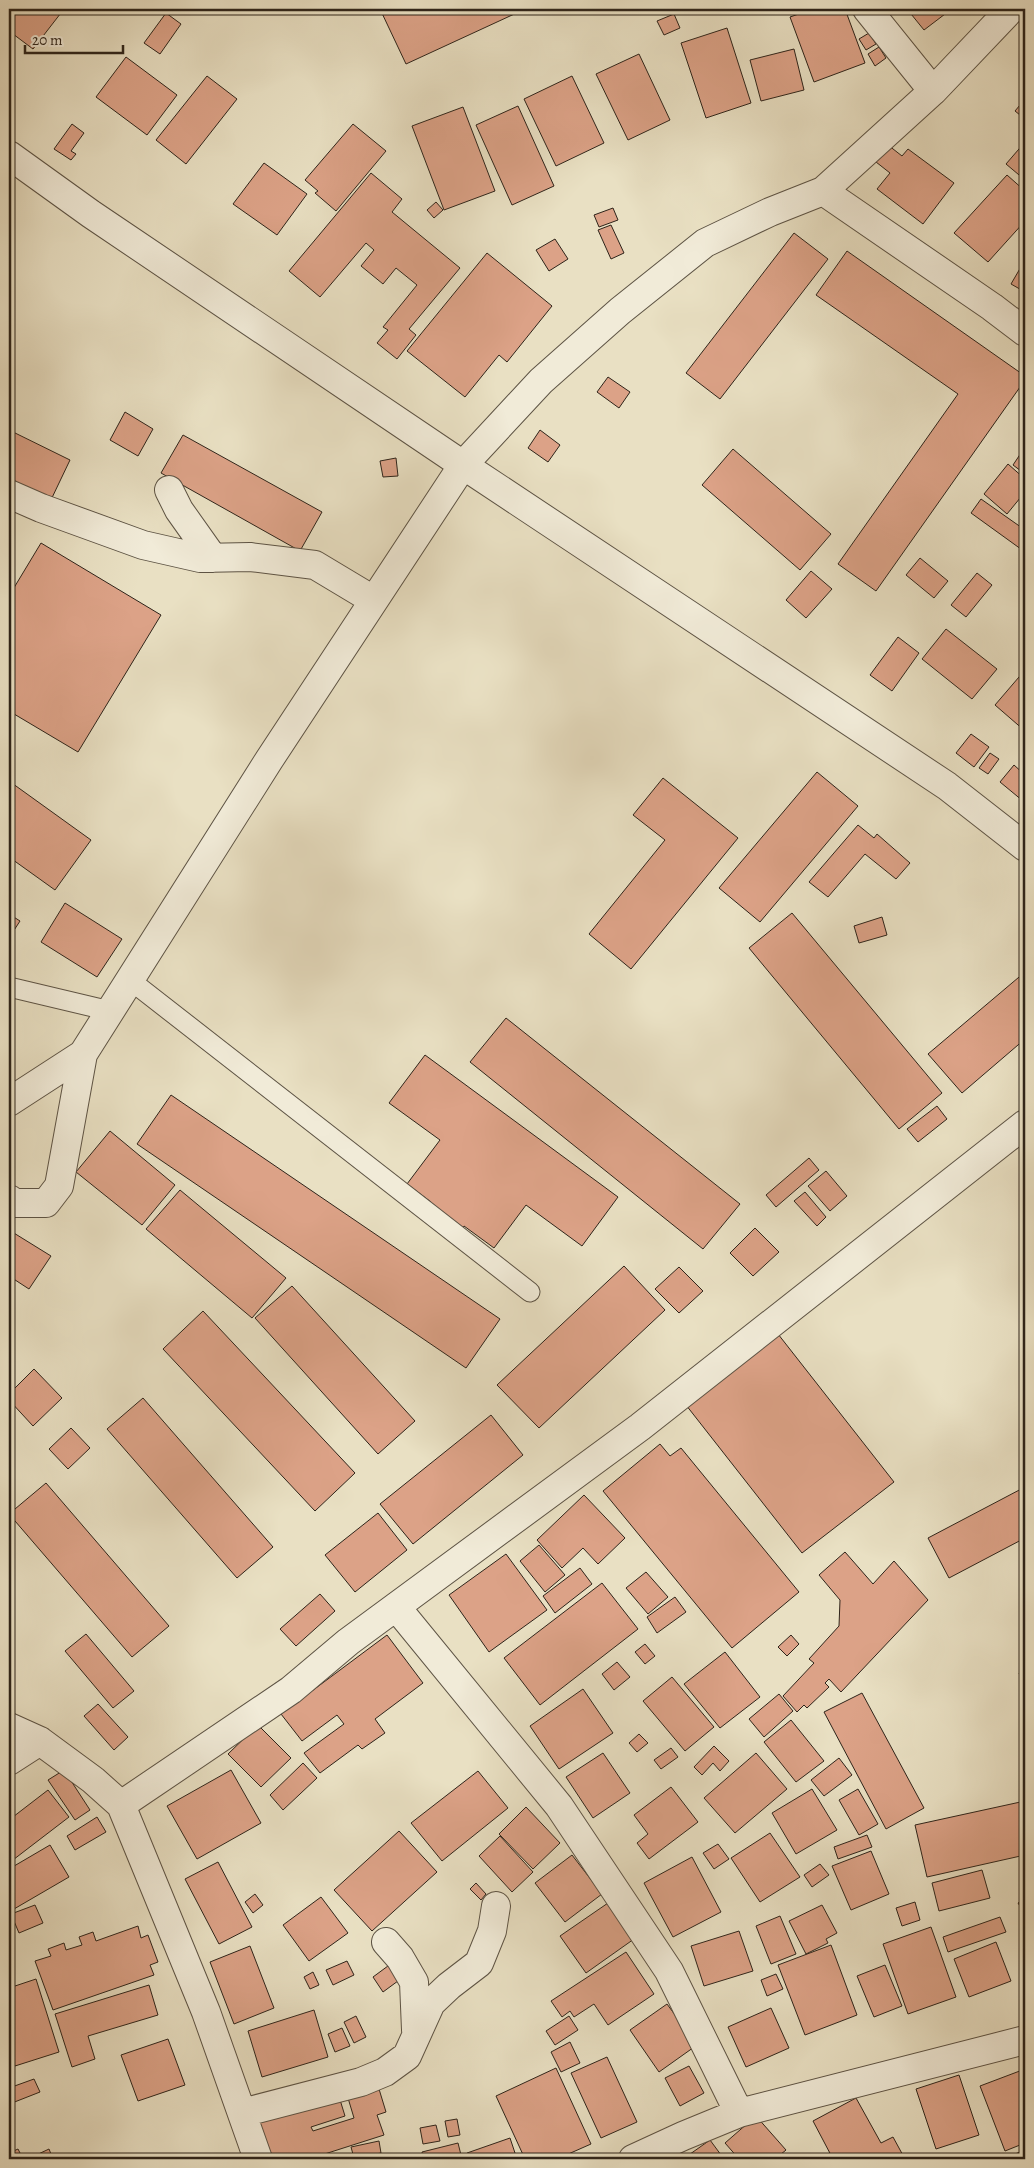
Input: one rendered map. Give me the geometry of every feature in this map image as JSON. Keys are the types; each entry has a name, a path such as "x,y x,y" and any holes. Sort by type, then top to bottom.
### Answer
{"street":[{"path":"867,9 933,91"},
{"path":"9,1199 15,1203 46,1203 59,1186 83,1054 270,760 463,465 541,382 620,311 705,243 770,212 823,191 933,91 1011,9"},
{"path":"9,155 99,220 463,465 947,786 1025,847"},
{"path":"823,191 984,301 1025,332"},
{"path":"169,490 179,510 213,558"},
{"path":"9,494 41,508 143,545 200,558 250,558 315,565 370,598"},
{"path":"9,1102 83,1054"},
{"path":"121,1805 291,1690 348,1642 640,1427 1025,1124"},
{"path":"396,1608 559,1806 669,1971 739,2113"},
{"path":"9,1727 40,1741 93,1780 121,1805 206,2012 258,2159"},
{"path":"9,1762 40,1741"},
{"path":"242,2113 328,2092 385,2072 407,2056 431,2003 449,1986 479,1963 492,1932 496,1906"},
{"path":"386,1942 400,1958 414,1982 416,2038"},
{"path":"633,2159 739,2113 1025,2040"}],"lane":[{"path":"130,980 530,1292"},
{"path":"9,987 110,1010"}],"building":[{"path":"10,9 64,9 33,49 9,31"},
{"path":"380,9 522,9 523,10 406,64"},
{"path":"525,9 540,9 528,14"},
{"path":"813,9 845,9 865,63 814,82 790,17"},
{"path":"907,9 947,9 949,11 924,30"},
{"path":"166,13 181,24 160,54 144,43"},
{"path":"674,14 680,28 664,35 657,21"},
{"path":"727,28 751,103 706,118 681,43"},
{"path":"869,33 876,44 866,50 859,39"},
{"path":"879,47 886,58 875,66 868,54"},
{"path":"794,49 804,90 761,101 750,60"},
{"path":"639,54 670,120 628,140 596,74"},
{"path":"126,57 177,95 147,135 96,97"},
{"path":"207,76 237,99 186,164 156,140"},
{"path":"572,76 604,143 556,166 524,99"},
{"path":"1025,99 1025,119 1015,111"},
{"path":"518,106 554,186 512,205 476,125"},
{"path":"463,107 495,191 444,210 412,126"},
{"path":"72,124 84,133 71,151 76,154 71,160 54,149"},
{"path":"353,124 386,151 336,211 315,193 318,191 305,180"},
{"path":"1025,142 1025,180 1006,164"},
{"path":"888,145 902,156 908,149 954,183 923,224 877,189 890,173 876,162"},
{"path":"264,163 307,194 277,235 233,204"},
{"path":"371,173 402,199 392,212 460,268 409,329 416,335 397,359 377,343 388,330 383,327 417,285 396,268 383,284 361,266 374,250 366,243 320,297 289,271"},
{"path":"1007,175 1025,191 1025,221 988,262 954,233"},
{"path":"436,202 443,210 434,218 427,210"},
{"path":"613,208 618,220 599,227 594,215"},
{"path":"611,225 624,253 611,259 598,230"},
{"path":"794,233 828,259 720,399 686,373"},
{"path":"555,239 568,259 549,271 536,250"},
{"path":"847,251 1025,376 1025,380 876,591 838,564 958,394 816,295"},
{"path":"487,253 552,306 507,362 499,355 465,397 407,351"},
{"path":"1025,260 1025,292 1011,284"},
{"path":"608,377 630,392 619,408 597,392"},
{"path":"125,412 153,429 138,456 110,440"},
{"path":"9,430 70,460 49,504 9,485"},
{"path":"540,430 560,445 548,462 528,448"},
{"path":"183,435 322,512 300,551 161,473"},
{"path":"1025,447 1025,474 1013,465"},
{"path":"733,449 831,534 800,570 702,485"},
{"path":"396,458 398,476 383,477 380,461"},
{"path":"1008,464 1025,479 1025,492 1007,514 984,494"},
{"path":"981,499 1025,530 1025,552 971,513"},
{"path":"41,543 161,615 78,752 9,711 9,596"},
{"path":"920,558 948,581 934,598 906,575"},
{"path":"811,571 832,589 806,618 786,600"},
{"path":"977,573 992,585 966,617 951,605"},
{"path":"946,629 997,669 972,699 922,659"},
{"path":"898,637 919,653 892,691 870,675"},
{"path":"1025,670 1025,731 995,705"},
{"path":"971,734 989,747 974,767 956,753"},
{"path":"990,753 999,759 988,774 979,768"},
{"path":"1014,765 1025,775 1025,798 1023,801 1000,782"},
{"path":"817,772 858,806 760,922 719,888"},
{"path":"663,778 738,838 631,969 589,934 665,840 633,815"},
{"path":"9,781 91,840 55,890 9,857"},
{"path":"858,825 874,838 877,834 910,863 896,879 865,854 828,897 809,882"},
{"path":"65,903 122,939 97,977 41,942"},
{"path":"792,913 942,1093 899,1129 749,948"},
{"path":"9,914 20,921 9,938"},
{"path":"882,917 887,935 859,943 854,926"},
{"path":"1025,972 1025,1039 962,1093 928,1054"},
{"path":"506,1018 740,1204 703,1249 470,1062"},
{"path":"425,1055 618,1197 582,1246 526,1205 494,1248 464,1226 462,1230 428,1205 431,1202 407,1184 440,1140 389,1103"},
{"path":"171,1095 500,1319 466,1368 137,1144"},
{"path":"937,1106 947,1119 918,1142 907,1129"},
{"path":"110,1131 175,1185 142,1225 76,1172"},
{"path":"809,1158 819,1170 776,1207 766,1195"},
{"path":"826,1171 847,1196 830,1211 808,1186"},
{"path":"180,1190 286,1278 252,1318 146,1229"},
{"path":"805,1192 826,1217 817,1226 794,1201"},
{"path":"755,1228 779,1252 753,1276 730,1253"},
{"path":"9,1230 51,1256 29,1289 9,1276"},
{"path":"624,1266 665,1310 539,1428 497,1385"},
{"path":"679,1267 703,1291 679,1313 655,1289"},
{"path":"292,1286 415,1421 378,1454 255,1318"},
{"path":"203,1311 355,1473 315,1511 163,1349"},
{"path":"778,1334 894,1482 802,1553 686,1405"},
{"path":"34,1369 62,1398 33,1426 9,1400 9,1394"},
{"path":"143,1398 273,1547 237,1578 107,1429"},
{"path":"491,1415 523,1455 413,1544 380,1504"},
{"path":"71,1428 90,1448 68,1469 49,1449"},
{"path":"660,1444 670,1456 681,1448 799,1592 732,1648 603,1491"},
{"path":"46,1483 169,1626 132,1657 9,1514"},
{"path":"1025,1487 1025,1538 949,1578 928,1538"},
{"path":"584,1495 625,1538 598,1564 583,1548 562,1568 537,1540"},
{"path":"378,1513 407,1550 355,1592 325,1555"},
{"path":"539,1545 565,1575 545,1592 520,1561"},
{"path":"845,1552 873,1584 894,1561 928,1600 841,1692 829,1679 825,1683 829,1687 807,1708 804,1705 797,1712 783,1696 814,1663 809,1659 839,1626 840,1600 819,1575"},
{"path":"506,1554 547,1610 489,1652 449,1595"},
{"path":"580,1568 592,1584 555,1613 543,1596"},
{"path":"646,1572 668,1597 648,1614 626,1588"},
{"path":"602,1583 638,1629 540,1705 504,1658"},
{"path":"320,1594 335,1611 296,1646 280,1629"},
{"path":"675,1597 686,1612 657,1633 647,1617"},
{"path":"86,1634 134,1691 113,1708 65,1651"},
{"path":"387,1635 423,1683 375,1719 385,1733 362,1749 358,1745 320,1773 304,1753 344,1724 337,1715 302,1741 281,1714"},
{"path":"791,1635 799,1644 787,1656 778,1647"},
{"path":"645,1644 655,1656 645,1664 635,1652"},
{"path":"725,1652 760,1697 720,1728 684,1684"},
{"path":"617,1662 630,1677 614,1690 602,1674"},
{"path":"1025,1670 1025,1686 1019,1673"},
{"path":"672,1677 714,1727 685,1751 643,1701"},
{"path":"583,1689 613,1733 559,1769 530,1726"},
{"path":"862,1693 924,1808 886,1829 824,1712"},
{"path":"779,1694 793,1711 764,1737 749,1719"},
{"path":"98,1704 128,1737 114,1750 84,1716"},
{"path":"791,1720 824,1761 796,1782 764,1742"},
{"path":"258,1725 291,1758 261,1787 228,1754"},
{"path":"639,1734 648,1743 637,1752 629,1743"},
{"path":"714,1746 729,1761 720,1771 713,1763 702,1775 694,1767"},
{"path":"671,1748 678,1757 661,1769 654,1760"},
{"path":"603,1753 630,1793 593,1818 566,1777"},
{"path":"756,1753 787,1789 735,1833 704,1798"},
{"path":"839,1758 852,1775 824,1796 811,1780"},
{"path":"303,1763 317,1778 283,1810 270,1795"},
{"path":"64,1770 90,1810 75,1820 48,1780"},
{"path":"231,1770 261,1823 197,1859 167,1806"},
{"path":"478,1771 508,1808 442,1861 411,1823"},
{"path":"671,1787 698,1822 649,1859 637,1843 648,1834 634,1815"},
{"path":"812,1789 837,1830 796,1854 772,1813"},
{"path":"858,1789 878,1824 859,1835 839,1800"},
{"path":"48,1790 69,1817 9,1863 9,1820"},
{"path":"1025,1801 1025,1855 927,1877 915,1825"},
{"path":"526,1807 560,1843 533,1869 499,1834"},
{"path":"97,1817 106,1832 75,1850 67,1836"},
{"path":"399,1831 437,1872 372,1931 334,1890"},
{"path":"770,1833 800,1877 760,1902 731,1858"},
{"path":"867,1835 872,1847 838,1859 834,1847"},
{"path":"500,1836 533,1872 512,1892 479,1856"},
{"path":"718,1844 729,1859 714,1869 703,1853"},
{"path":"50,1845 69,1877 14,1909 9,1901 9,1869"},
{"path":"871,1851 889,1894 851,1910 832,1866"},
{"path":"572,1855 602,1894 565,1922 535,1883"},
{"path":"692,1857 721,1912 673,1937 644,1883"},
{"path":"218,1862 252,1927 219,1944 185,1879"},
{"path":"820,1864 829,1875 812,1887 804,1875"},
{"path":"982,1870 990,1898 939,1911 932,1883"},
{"path":"476,1883 486,1894 481,1900 470,1889"},
{"path":"255,1894 263,1905 253,1913 245,1902"},
{"path":"321,1897 348,1933 309,1961 283,1925"},
{"path":"1025,1899 1025,1914 1018,1903"},
{"path":"915,1902 920,1920 902,1926 896,1908"},
{"path":"608,1903 634,1939 586,1973 560,1936"},
{"path":"35,1905 43,1923 19,1933 11,1914"},
{"path":"822,1905 837,1933 826,1939 828,1943 806,1954 789,1921"},
{"path":"780,1916 796,1954 771,1964 756,1926"},
{"path":"1000,1917 1006,1932 948,1952 943,1937"},
{"path":"1025,1925 1025,1942 1020,1926"},
{"path":"138,1926 141,1938 148,1935 158,1962 150,1965 154,1975 53,2010 35,1961 51,1956 48,1949 64,1943 66,1950 82,1945 79,1937 93,1932 96,1941"},
{"path":"931,1927 956,1997 908,2014 883,1944"},
{"path":"739,1931 753,1971 704,1986 691,1946"},
{"path":"996,1942 1011,1981 969,1997 954,1959"},
{"path":"9,1945 13,1957 9,1959"},
{"path":"831,1945 857,2015 805,2035 778,1965"},
{"path":"250,1946 274,2008 234,2024 210,1962"},
{"path":"626,1952 654,1994 608,2025 594,2004 574,2017 570,2011 562,2017 551,2001"},
{"path":"347,1961 354,1975 333,1985 326,1970"},
{"path":"392,1963 402,1978 383,1992 373,1977"},
{"path":"885,1965 902,2006 874,2017 857,1976"},
{"path":"313,1972 319,1985 310,1989 304,1977"},
{"path":"776,1974 783,1989 767,1996 761,1980"},
{"path":"36,1979 59,2052 15,2066 9,2047 9,1988"},
{"path":"149,1985 158,2015 88,2036 95,2059 72,2067 55,2014"},
{"path":"667,2004 697,2045 659,2072 630,2030"},
{"path":"771,2008 789,2048 746,2067 728,2027"},
{"path":"314,2010 328,2057 262,2077 248,2031"},
{"path":"356,2016 366,2037 354,2043 344,2022"},
{"path":"569,2016 578,2030 555,2045 546,2031"},
{"path":"342,2028 350,2046 335,2052 328,2034"},
{"path":"168,2039 185,2085 138,2101 121,2055"},
{"path":"570,2042 580,2063 561,2072 551,2052"},
{"path":"607,2057 637,2122 601,2138 571,2073"},
{"path":"689,2066 704,2093 680,2106 665,2078"},
{"path":"556,2068 591,2144 557,2159 525,2159 496,2096"},
{"path":"1025,2069 1025,2143 1005,2151 980,2086"},
{"path":"959,2075 979,2135 936,2149 916,2089"},
{"path":"34,2079 40,2092 12,2103 9,2088"},
{"path":"379,2089 386,2112 377,2115 384,2135 309,2159 268,2159 253,2116 337,2090 345,2116 311,2127 313,2131 354,2118 348,2098"},
{"path":"856,2098 881,2143 893,2137 905,2159 833,2159 813,2121"},
{"path":"756,2116 786,2150 775,2159 739,2159 725,2143"},
{"path":"457,2119 460,2135 448,2137 445,2121"},
{"path":"436,2125 440,2141 423,2144 420,2128"},
{"path":"510,2138 517,2159 469,2159 467,2153"},
{"path":"710,2140 724,2159 683,2159"},
{"path":"379,2141 381,2153 354,2158 351,2147"},
{"path":"458,2143 462,2159 423,2159 422,2152"},
{"path":"18,2149 23,2159 9,2159 9,2153"},
{"path":"49,2149 53,2159 33,2159 32,2157"},
{"path":"1025,2150 1025,2159 1005,2158"}]}
